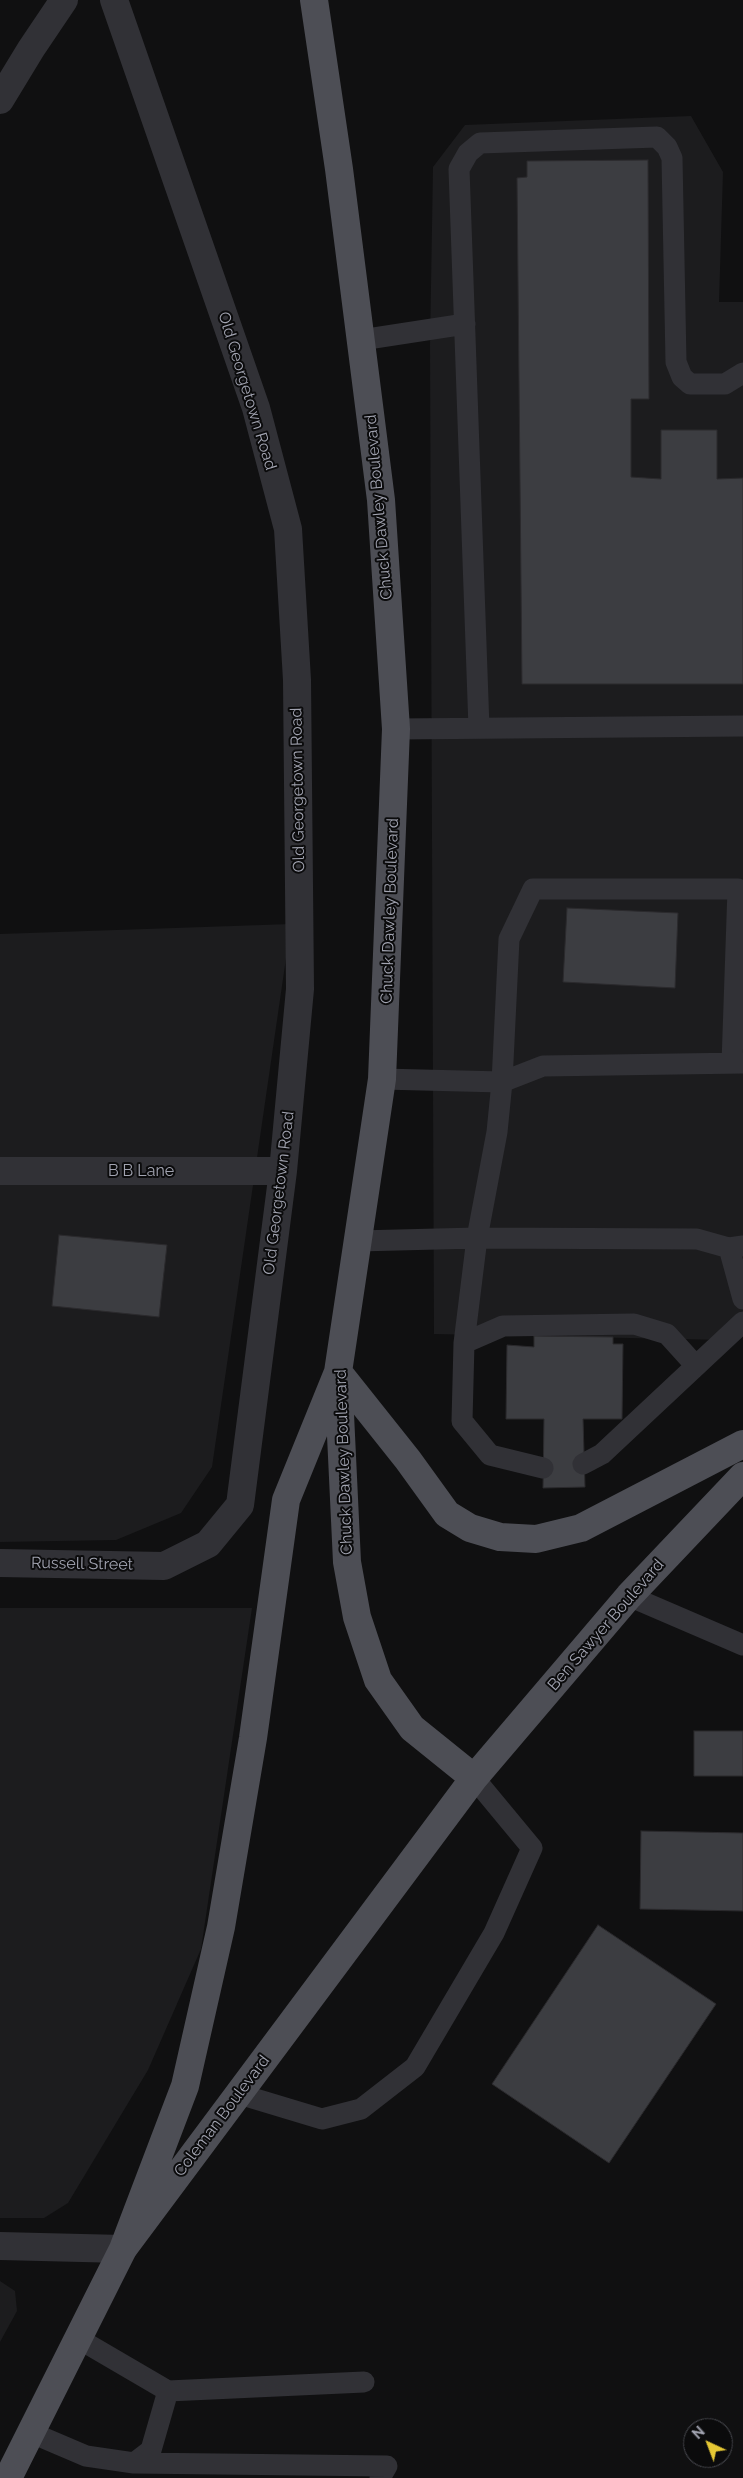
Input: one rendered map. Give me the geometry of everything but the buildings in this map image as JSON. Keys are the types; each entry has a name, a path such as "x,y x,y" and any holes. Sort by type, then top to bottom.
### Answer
{"main road":[{"name":"Chuck Dawley Boulevard","path":"314,0 339,169 381,500 396,729 382,1079 338,1372 347,1562 357,1617 378,1680 412,1728 474,1778"},
{"path":"123,2249 185,2086 221,1927 253,1738 286,1500 338,1372 408,1460 447,1514 470,1528 500,1537 536,1539 581,1528 743,1444"},
{"name":"Ben Sawyer Boulevard","path":"474,1778 629,1596 743,1476"},
{"name":"Coleman Boulevard","path":"8,2478 123,2249 474,1778"}],"street":[{"path":"0,100 64,0"},
{"name":"Old Georgetown Road","path":"114,0 256,408 288,529 297,680 300,989 283,1171 240,1505 208,1544 164,1566"},
{"name":"B B Lane","path":"0,1172 283,1171"},
{"name":"Russell Street","path":"0,1563 164,1566"},
{"path":"0,2246 123,2249"}],"lane":[{"path":"480,728 459,169 468,153 480,143 657,136 667,147 672,158 676,362 682,378 690,384 725,384 743,373"},
{"path":"361,340 465,324"},
{"path":"396,729 743,726"},
{"path":"382,1079 502,1082 543,1066 738,1063 738,889 533,889 509,939 502,1082 497,1132 477,1238 464,1343 462,1421 490,1455 543,1468"},
{"path":"358,1241 477,1238 697,1239 736,1247 743,1299"},
{"path":"583,1464 602,1454 743,1322"},
{"path":"464,1343 503,1326 634,1324 667,1334 696,1366"},
{"path":"629,1596 743,1644"},
{"path":"239,2094 322,2119 361,2109 415,2067 494,1933 532,1848 474,1778"},
{"path":"79,2339 168,2391 364,2382"},
{"path":"134,2463 151,2450 168,2391"},
{"path":"32,2433 86,2456 134,2463 387,2466 380,2478"}],"shaded area":[{"path":"691,116 723,172 719,302 743,302 743,1327 726,1340 434,1334 430,345 433,167 465,125"},
{"path":"291,924 212,1467 181,1513 116,1540 0,1542 0,934"},
{"path":"0,1608 252,1608 201,1949 148,2070 68,2203 44,2218 0,2218"},
{"path":"0,2281 15,2291 17,2311 0,2342"}]}
